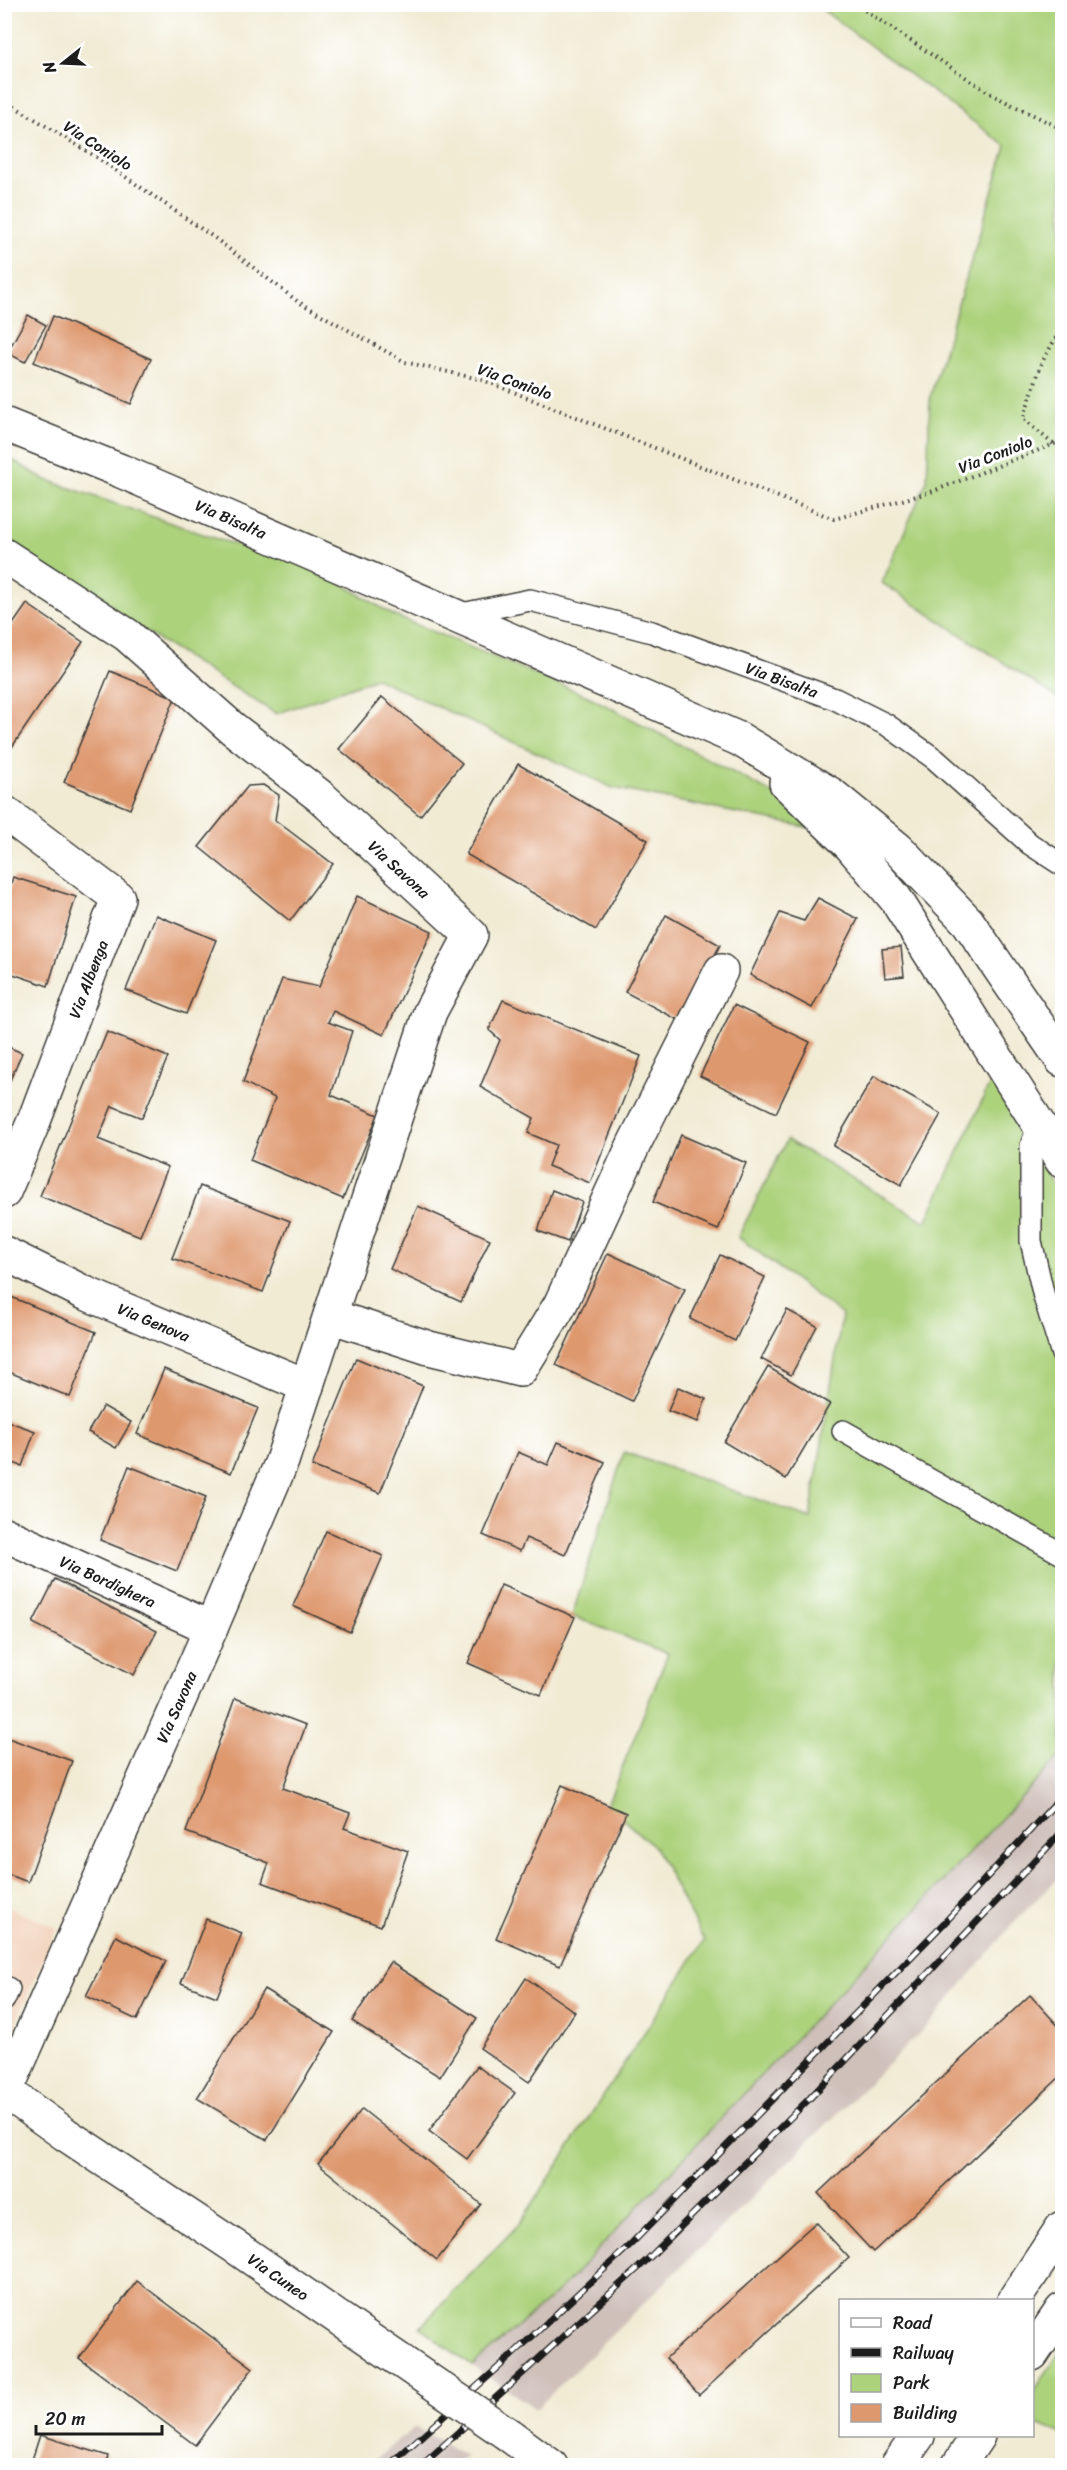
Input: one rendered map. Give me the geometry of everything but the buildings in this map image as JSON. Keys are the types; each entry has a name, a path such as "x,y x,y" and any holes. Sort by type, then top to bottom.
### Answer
{"street":[{"name":"Via Bisalta","path":"4,424 121,471 739,739"},
{"name":"Via Savona","path":"4,555 127,635 232,728 321,797 471,935 430,1012 282,1461 211,1628 5,2091"},
{"path":"739,739 832,795 898,849 968,922 1062,1060"},
{"path":"739,739 852,846 895,898 1062,1161"},
{"name":"Via Albenga","path":"4,812 118,898 34,1121 4,1192"},
{"path":"330,1316 429,1348 520,1370 560,1305 634,1144 721,971"},
{"name":"Via Genova","path":"4,1253 85,1293 307,1386"},
{"name":"Via Bordighera","path":"4,1534 211,1628"},
{"name":"Via Cuneo","path":"5,2091 65,2134 237,2248 551,2466"},
{"path":"1015,2299 1062,2228"},
{"path":"1034,2351 1062,2310"},
{"path":"897,2466 917,2437"},
{"path":"958,2466 977,2437"}],"lane":[{"name":"Via Bisalta","path":"457,615 530,600 652,632 835,699 887,725 934,759 1030,844 1062,865"},
{"path":"1039,1124 1031,1146 1031,1241 1044,1297 1062,1354"},
{"path":"843,1431 1062,1554"},
{"path":"4,1986 9,1989 4,2000"}],"path":[{"path":"855,4 994,96 1062,129"},
{"name":"Via Coniolo","path":"4,100 98,158 216,239 297,301 405,362 483,380 834,519 931,492 1062,441"},
{"path":"1054,444 1023,419 1042,362 1062,327"}],"shaded area":[{"path":"1062,1754 1062,1874 1016,1920 931,2022 536,2409 472,2366 561,2289"},
{"path":"5,1906 57,1928 5,2046"},
{"path":"415,2427 466,2456 456,2465 368,2465"}],"green space":[{"path":"816,5 1062,5 1062,701 882,583 927,480 930,397 1006,146"},
{"path":"4,455 44,479 220,540 307,562 393,615 590,697 776,795 811,828 613,788 376,678 276,714 5,543"},
{"path":"992,1079 1062,1200 1062,1754 561,2289 472,2366 420,2327 520,2223 704,1941 656,1849 607,1805 668,1654 572,1616 624,1452 810,1518 842,1315 738,1237 787,1140 926,1222"},
{"path":"1062,2348 1062,2434 1034,2423 1034,2391"}],"railway":[{"path":"388,2466 510,2357 631,2244 948,1919 1062,1796"},
{"path":"421,2466 648,2259 810,2098 1062,1832"}]}
